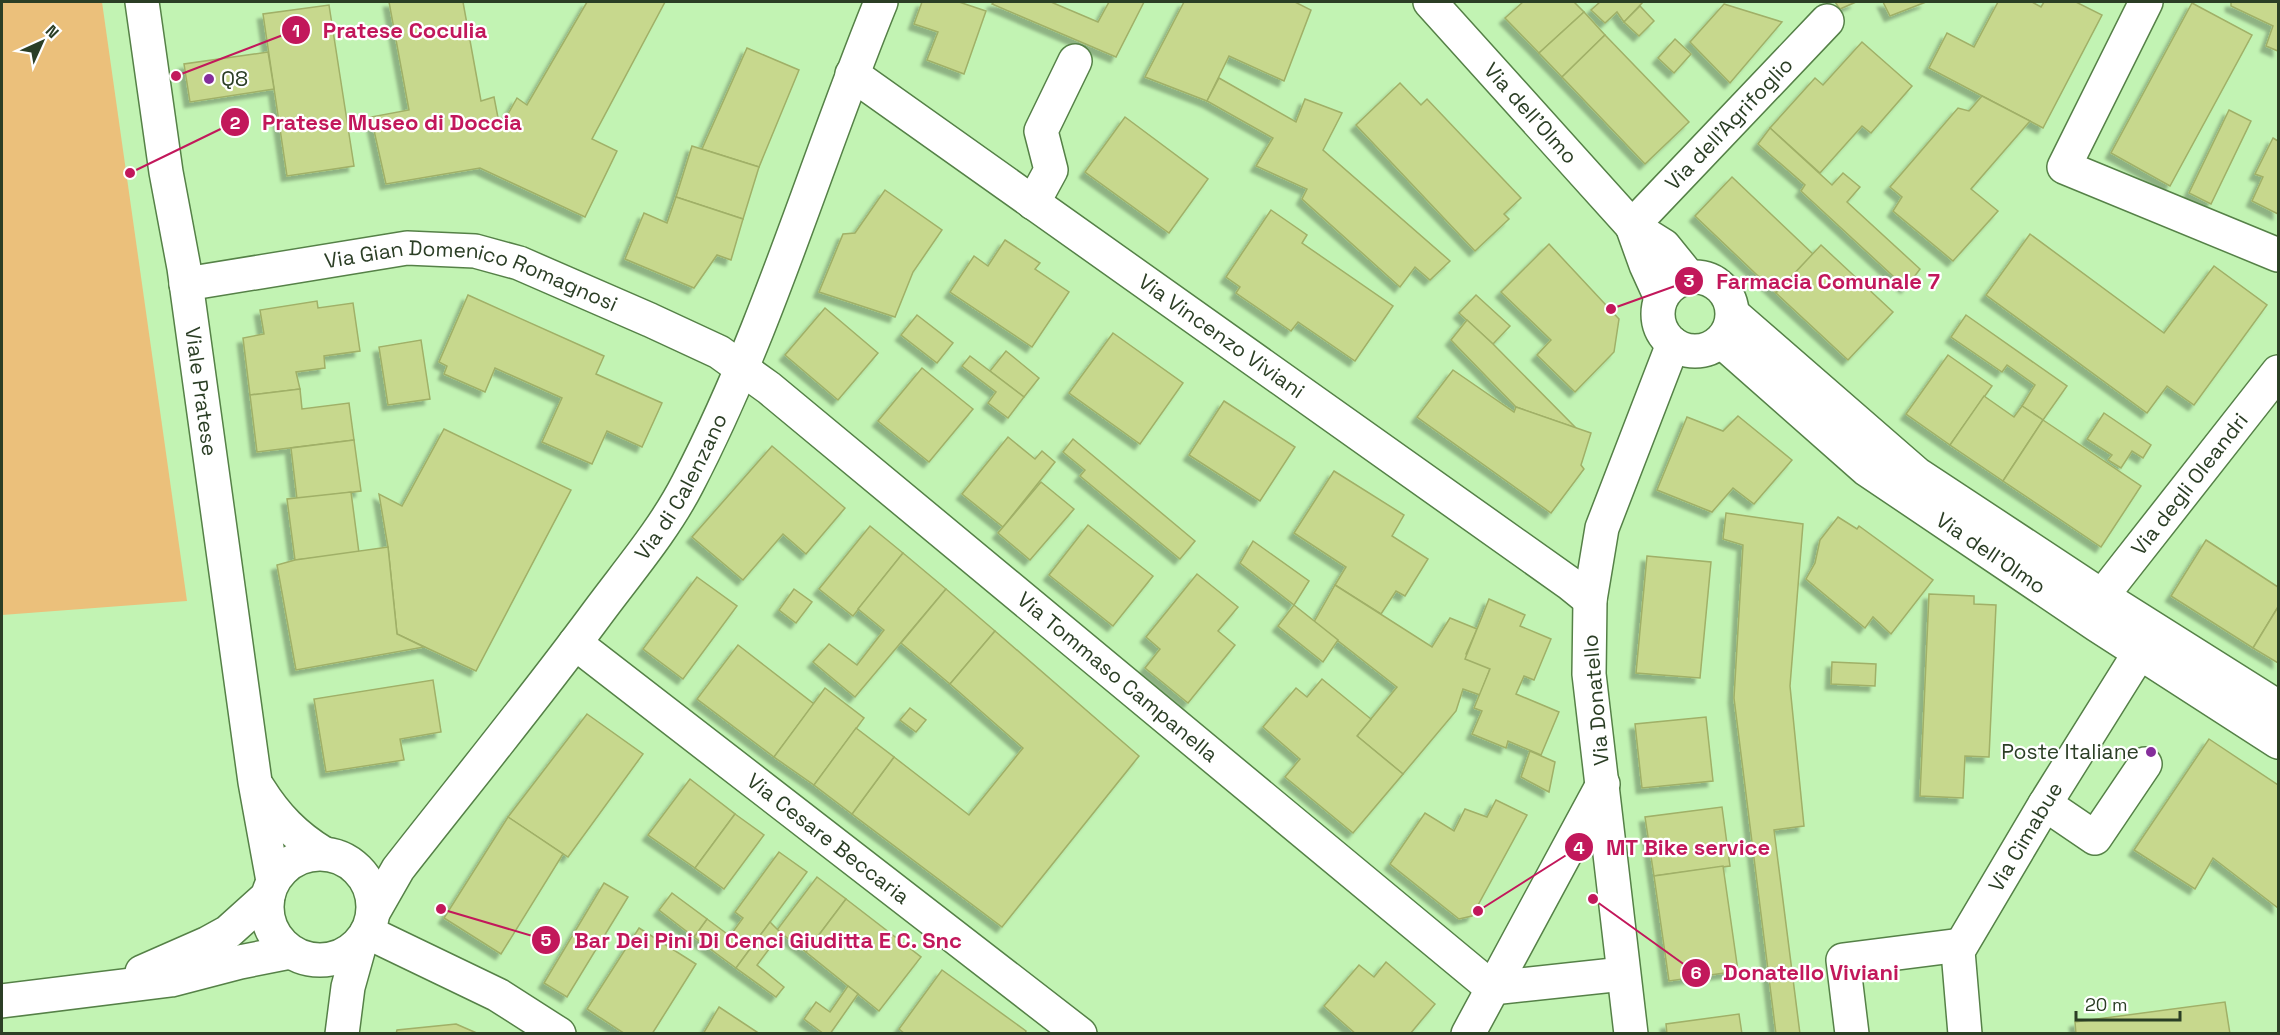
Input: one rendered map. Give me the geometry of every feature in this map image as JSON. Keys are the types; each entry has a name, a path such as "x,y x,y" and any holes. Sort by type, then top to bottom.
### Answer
{"street":[{"name":"Viale Pratese","path":"142,2 166,172 186,284 271,888"},
{"name":"Via di Calenzano","path":"342,1034 349,981 367,929 398,869 575,643 648,545 688,485 743,368 881,2"},
{"name":"Via dell'Olmo","path":"1430,2 1632,226 1664,246 1689,277 1702,277 1714,282 1724,290 1731,302 1727,328"},
{"path":"2146,2 2064,167 2278,255"},
{"name":"Via dell'Agrifoglio","path":"1632,226 1827,21"},
{"path":"1033,203 1051,170 1041,130 1075,61"},
{"name":"Via Vincenzo Viviani","path":"852,74 1590,600"},
{"name":"Via dell'Olmo","path":"1632,226 1661,298 1658,321 1663,332 1673,344"},
{"name":"Via Gian Domenico Romagnosi","path":"186,284 407,248 475,251 519,263 556,278 719,352 743,368"},
{"path":"1661,298 1677,281 1689,277"},
{"name":"Via dell'Olmo","path":"1727,328 1917,474 2278,708"},
{"name":"Via dell'Olmo","path":"1727,328 1866,470 2278,742"},
{"path":"1673,344 1690,351 1702,351 1727,328"},
{"name":"Via Donatello","path":"1631,1034 1589,674 1590,600 1602,528 1673,344"},
{"name":"Via Tommaso Campanella","path":"743,368 1492,988"},
{"name":"Via degli Oleandri","path":"2102,596 2278,372"},
{"name":"Via Cesare Beccaria","path":"575,643 1080,1034"},
{"name":"Via Cimabue","path":"1965,1034 1958,951 2045,804 2140,652"},
{"path":"2045,804 2095,838 2145,764"},
{"name":"Viale Pratese","path":"255,782 288,827 303,841 323,853"},
{"path":"1467,1034 1603,784"},
{"path":"2,1001 171,980 290,952 315,960 327,960 350,951 367,929 368,887 359,872 346,861 323,853 309,854 284,868 271,888 228,932 105,988"},
{"path":"271,888 269,921 274,933 290,952"},
{"path":"367,929 498,995 559,1034"},
{"path":"1852,1034 1844,960 1961,945"},
{"path":"1492,988 1623,974"}],"shaded area":[{"path":"2,2 102,2 187,601 2,615"}],"building":[{"path":"389,2 463,2 481,101 494,97 500,128 517,98 527,105 587,2 665,2 592,139 617,151 585,217 480,168 386,184 371,117 409,110"},
{"path":"922,2 959,2 986,11 964,74 927,60 938,32 914,24"},
{"path":"994,2 1051,2 1098,22 1109,2 1144,2 1116,57 992,4"},
{"path":"1184,2 1295,2 1311,10 1284,81 1229,56 1207,101 1145,77"},
{"path":"1523,2 1574,2 1584,12 1539,53 1505,18"},
{"path":"1600,2 1643,2 1624,22 1617,12 1605,23 1591,10"},
{"path":"1835,2 1856,2 1840,9"},
{"path":"1883,2 1926,2 1890,16"},
{"path":"1998,2 2032,2 2041,7 2044,2 2076,2 2102,15 2043,128 1929,68 1947,33 1974,47"},
{"path":"2231,2 2278,2 2278,51 2266,46 2273,26 2231,6"},
{"path":"2192,3 2252,35 2170,186 2111,153"},
{"path":"1724,4 1782,22 1730,83 1690,42"},
{"path":"329,5 354,166 287,176 263,14"},
{"path":"1640,6 1654,21 1639,36 1624,22"},
{"path":"1584,12 1605,35 1562,77 1539,53"},
{"path":"1605,35 1689,122 1645,164 1562,77"},
{"path":"1675,39 1691,54 1674,73 1658,58"},
{"path":"1862,42 1912,86 1871,133 1862,126 1820,173 1770,128 1815,78 1823,85"},
{"path":"747,48 799,70 759,167 702,149"},
{"path":"268,52 274,89 190,102 184,64"},
{"path":"1219,78 1296,122 1305,99 1342,113 1323,150 1450,261 1430,280 1415,267 1400,287 1302,199 1307,189 1256,166 1273,138 1207,101"},
{"path":"1400,83 1421,105 1427,99 1521,198 1504,214 1509,219 1475,251 1356,125"},
{"path":"1982,96 2030,121 1971,189 1998,211 1953,261 1893,211 1902,197 1890,187 1958,108 1969,111"},
{"path":"2229,110 2251,121 2211,204 2189,193"},
{"path":"1125,117 1208,179 1169,233 1085,172"},
{"path":"1770,128 1832,185 1843,173 1860,187 1847,202 1920,269 1906,288 1801,191 1805,185 1758,144"},
{"path":"2273,138 2278,141 2278,214 2252,201 2263,177 2255,174"},
{"path":"692,146 759,167 743,219 676,197"},
{"path":"1732,177 1813,254 1776,293 1695,216"},
{"path":"885,190 942,230 913,272 895,317 819,292 843,234 855,233"},
{"path":"676,197 743,219 731,260 717,255 694,288 625,259 644,213 667,223"},
{"path":"1271,210 1307,235 1302,243 1393,306 1355,361 1298,322 1291,331 1236,293 1240,287 1226,277"},
{"path":"2030,234 2164,333 2214,266 2267,305 2194,405 2167,386 2147,413 1986,295"},
{"path":"1005,240 1040,263 1035,269 1069,292 1032,347 950,292 974,256 988,266"},
{"path":"1549,244 1619,319 1614,352 1575,392 1537,355 1551,340 1501,292"},
{"path":"1821,245 1893,312 1848,360 1776,293"},
{"path":"468,295 604,356 596,374 662,403 642,447 607,431 592,464 542,442 562,398 495,368 485,392 444,374 447,366 439,362"},
{"path":"1476,295 1510,326 1493,344 1459,313"},
{"path":"317,301 318,308 353,303 360,351 324,356 325,368 296,372 300,389 250,395 243,338 264,334 260,310"},
{"path":"825,308 878,353 838,400 785,355"},
{"path":"917,315 953,343 937,363 901,335"},
{"path":"1966,315 2067,386 2043,420 2022,406 2035,385 2007,365 2002,372 1951,337"},
{"path":"1467,320 1576,428 1516,407 1451,340"},
{"path":"1113,333 1183,383 1140,444 1069,393"},
{"path":"421,340 430,399 388,405 379,347"},
{"path":"1006,351 1039,378 1024,397 990,371"},
{"path":"1948,355 1992,386 1950,445 1906,414"},
{"path":"970,356 1024,397 1008,418 988,403 996,392 962,366"},
{"path":"922,368 973,409 929,462 878,421"},
{"path":"1453,370 1514,412 1516,407 1591,433 1581,465 1584,469 1551,513 1417,417"},
{"path":"300,389 302,409 349,403 354,440 257,452 250,395"},
{"path":"1984,396 2014,417 2022,406 2043,420 2003,481 1950,445"},
{"path":"1224,401 1295,447 1260,501 1189,455"},
{"path":"2104,413 2151,445 2143,458 2132,451 2121,468 2108,460 2112,455 2087,439"},
{"path":"1738,416 1792,460 1754,504 1733,488 1712,512 1657,490 1687,417 1723,431"},
{"path":"2043,420 2141,486 2101,547 2003,481"},
{"path":"444,429 571,490 476,671 397,634 388,547 379,494 402,506"},
{"path":"1008,437 1035,459 1042,451 1055,462 1003,527 962,494"},
{"path":"1073,439 1195,541 1180,559 1080,476 1085,470 1063,452"},
{"path":"354,440 361,491 297,499 291,448"},
{"path":"772,446 845,508 806,554 783,534 743,580 692,537"},
{"path":"1334,471 1404,515 1392,536 1428,559 1405,596 1396,591 1381,614 1335,585 1346,567 1294,533"},
{"path":"1041,482 1074,509 1030,560 998,533"},
{"path":"351,492 359,553 295,560 287,499"},
{"path":"1726,513 1803,524 1790,686 1804,826 1774,830 1800,1034 1776,1034 1734,698 1743,545 1723,539"},
{"path":"1838,517 1857,529 1859,526 1933,580 1891,634 1873,617 1865,628 1806,579 1815,563 1820,540"},
{"path":"1088,525 1153,576 1113,626 1049,575"},
{"path":"870,526 903,553 853,616 819,589"},
{"path":"2206,540 2278,587 2278,607 2253,648 2171,596"},
{"path":"1253,541 1309,581 1294,605 1240,563"},
{"path":"388,547 397,634 424,647 296,670 277,565 295,560"},
{"path":"903,553 946,589 855,697 813,662 829,644 857,665 884,630 858,609"},
{"path":"1647,556 1711,562 1700,678 1636,673"},
{"path":"1197,574 1238,607 1218,631 1235,645 1188,703 1145,668 1160,649 1146,637"},
{"path":"697,577 737,606 683,679 643,649"},
{"path":"1335,585 1432,647 1450,618 1477,629 1466,654 1490,669 1480,695 1463,689 1456,711 1403,774 1357,736 1397,687 1314,622"},
{"path":"794,589 812,602 796,623 779,610"},
{"path":"946,589 995,631 950,684 901,643"},
{"path":"1929,594 1974,596 1974,604 1996,605 1989,757 1965,756 1963,798 1920,796"},
{"path":"1489,599 1525,615 1520,626 1551,639 1534,680 1524,676 1516,694 1559,712 1541,755 1508,741 1506,748 1472,734 1482,711 1474,708 1490,669 1465,659"},
{"path":"1294,605 1338,640 1323,662 1278,626"},
{"path":"2278,607 2278,663 2253,648"},
{"path":"995,631 1139,756 1002,927 852,814 894,757 969,815 1023,748 950,684"},
{"path":"738,645 814,704 774,757 697,699"},
{"path":"1832,662 1876,664 1875,686 1831,684"},
{"path":"1322,679 1371,719 1357,736 1403,774 1353,833 1285,777 1300,759 1263,727 1296,688 1307,697"},
{"path":"433,680 441,732 400,739 404,760 326,772 314,699"},
{"path":"825,688 864,718 814,785 774,757"},
{"path":"910,708 926,720 916,732 900,720"},
{"path":"587,714 643,754 568,857 508,817"},
{"path":"1706,717 1713,781 1642,788 1635,724"},
{"path":"856,728 894,757 852,814 814,785"},
{"path":"2209,739 2278,785 2278,908 2213,858 2195,889 2134,850"},
{"path":"1530,751 1555,762 1549,792 1521,777"},
{"path":"690,779 735,814 695,868 648,835"},
{"path":"1496,800 1527,815 1472,916 1459,919 1390,864 1425,813 1454,831 1465,809 1487,817"},
{"path":"1722,807 1730,866 1654,876 1645,817"},
{"path":"735,814 764,835 724,889 695,868"},
{"path":"508,817 563,854 501,954 444,918"},
{"path":"779,852 807,872 736,968 694,937 707,919 730,936 743,918 735,912"},
{"path":"1723,866 1738,971 1669,981 1654,876"},
{"path":"817,877 846,899 806,952 777,930"},
{"path":"604,883 628,897 567,997 544,983"},
{"path":"672,893 707,919 694,937 659,910"},
{"path":"846,899 921,957 879,1011 806,952"},
{"path":"770,922 781,933 757,965 784,987 776,997 736,968"},
{"path":"639,928 696,964 652,1034 625,1034 587,1009"},
{"path":"1386,962 1435,1004 1410,1034 1356,1034 1324,1006 1359,965 1374,977"},
{"path":"942,970 1026,1031 1025,1034 905,1034 899,1029"},
{"path":"848,986 858,994 830,1034 824,1034 804,1019 816,1002 830,1012"},
{"path":"2225,1002 2230,1034 2076,1034 2075,1022"},
{"path":"719,1007 760,1034 703,1034"},
{"path":"1739,1014 1742,1034 1667,1034 1666,1024"},
{"path":"456,1024 479,1034 396,1034 397,1030"}],"place":[{"name":"Pratese Coculia","path":"176,76"},
{"name":"Q8","path":"209,79"},
{"name":"Pratese Museo di Doccia","path":"130,173"},
{"name":"Farmacia Comunale 7","path":"1611,309"},
{"name":"Poste Italiane","path":"2151,752"},
{"name":"Donatello Viviani","path":"1593,899"},
{"name":"Bar Dei Pini Di Cenci Giuditta E C. Snc","path":"441,909"},
{"name":"MT Bike service","path":"1478,911"}]}
